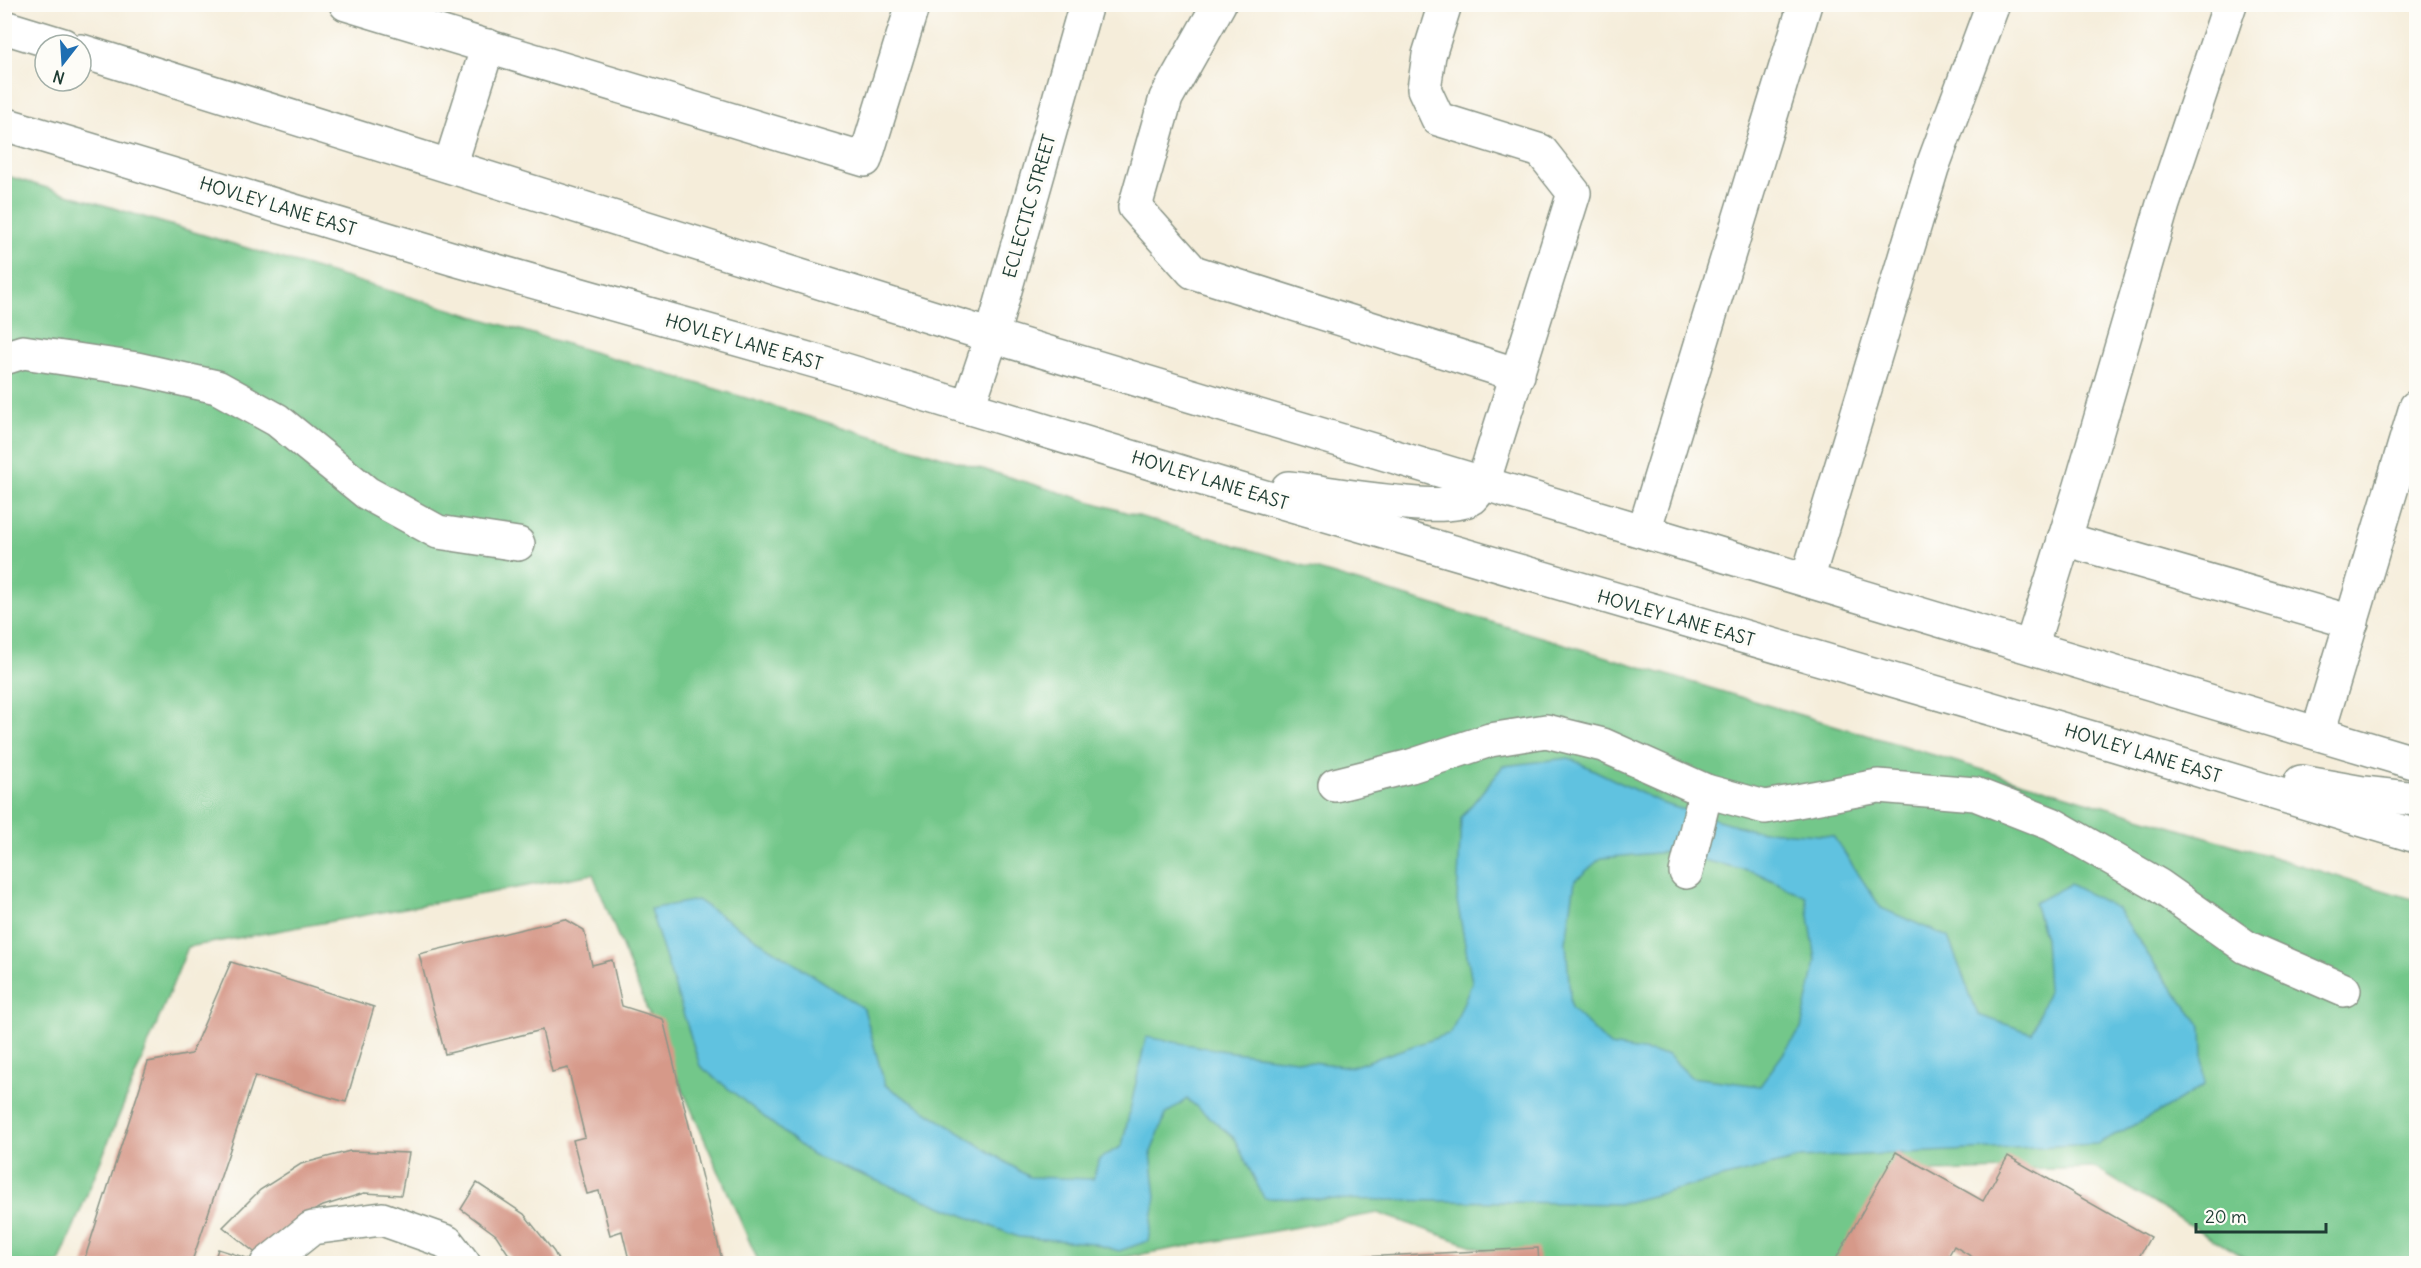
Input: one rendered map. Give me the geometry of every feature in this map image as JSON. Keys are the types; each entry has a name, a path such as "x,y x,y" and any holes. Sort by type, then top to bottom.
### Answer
{"street":[{"path":"346,4 865,160 913,4"},
{"name":"ECLECTIC STREET","path":"968,407 992,336 1086,4"},
{"path":"1219,4 1166,98 1135,207 1193,273 1518,375"},
{"path":"1220,484 1450,504 1472,499 1483,483 1574,193 1541,151 1438,119 1424,89 1429,55 1445,4"},
{"path":"1644,531 1805,4"},
{"path":"1807,580 1932,168 1993,4"},
{"path":"2031,647 2163,204 2230,4"},
{"path":"4,27 33,36"},
{"path":"450,166 488,46"},
{"path":"93,55 992,336 2416,763"},
{"name":"HOVLEY LANE EAST","path":"4,124 454,260 822,363 1220,484 2145,754 2416,836"},
{"path":"4,358 23,352 137,369 217,387 277,420 367,493 438,532 518,544"},
{"path":"2318,733 2416,407"},
{"path":"2064,539 2352,622"},
{"path":"1335,785 1411,766 1490,740 1546,731 1603,745 1706,791 1766,807 1878,786 1975,794 2052,824 2158,885 2246,947 2344,990"},
{"path":"2145,754 2363,793 2416,799"},
{"path":"1686,872 1706,791"},
{"path":"267,1263 312,1228 382,1219 447,1242 464,1263"}],"green space":[{"path":"4,175 2416,900 2416,1263 2253,1263 2095,1168 1890,1173 1834,1263 1521,1263 1378,1213 1091,1263 759,1263 647,1009 593,874 188,947 59,1263 5,1263"}],"water":[{"path":"1569,758 1664,804 1752,830 1833,836 1881,908 1948,937 1978,1015 2032,1033 2048,991 2045,938 2034,903 2070,884 2118,909 2157,968 2202,1027 2204,1085 2161,1111 2097,1144 1801,1158 1620,1204 1264,1198 1234,1138 1187,1099 1166,1114 1151,1152 1156,1197 1148,1241 1119,1251 1091,1243 1018,1237 812,1155 700,1066 650,909 697,900 864,1009 885,1085 1029,1177 1093,1179 1099,1159 1122,1146 1146,1037 1225,1051 1351,1067 1451,1033 1472,982 1457,901 1461,818 1503,766","holes":["1668,852 1755,872 1806,897 1816,961 1801,1029 1760,1086 1691,1077 1668,1055 1610,1046 1571,1008 1566,942 1575,881 1601,858"]}],"building":[{"path":"565,919 584,930 592,965 612,960 622,1006 663,1019 723,1264 630,1264 622,1231 610,1235 599,1191 587,1194 573,1140 585,1137 568,1068 552,1072 542,1030 445,1054 419,954"},
{"path":"231,962 374,1007 346,1102 255,1076 191,1264 83,1264 148,1062 191,1054"},
{"path":"350,1151 409,1153 401,1195 364,1193 320,1207 280,1232 258,1255 223,1227 260,1190 301,1164"},
{"path":"1896,1152 1983,1201 2008,1156 2150,1237 2135,1264 1984,1264 1954,1246 1944,1264 1833,1264"},
{"path":"477,1183 524,1214 554,1252 560,1264 515,1264 496,1235 461,1209"},
{"path":"1538,1248 1539,1264 1266,1264 1266,1262"},
{"path":"218,1249 253,1260 252,1264 213,1264"}]}
